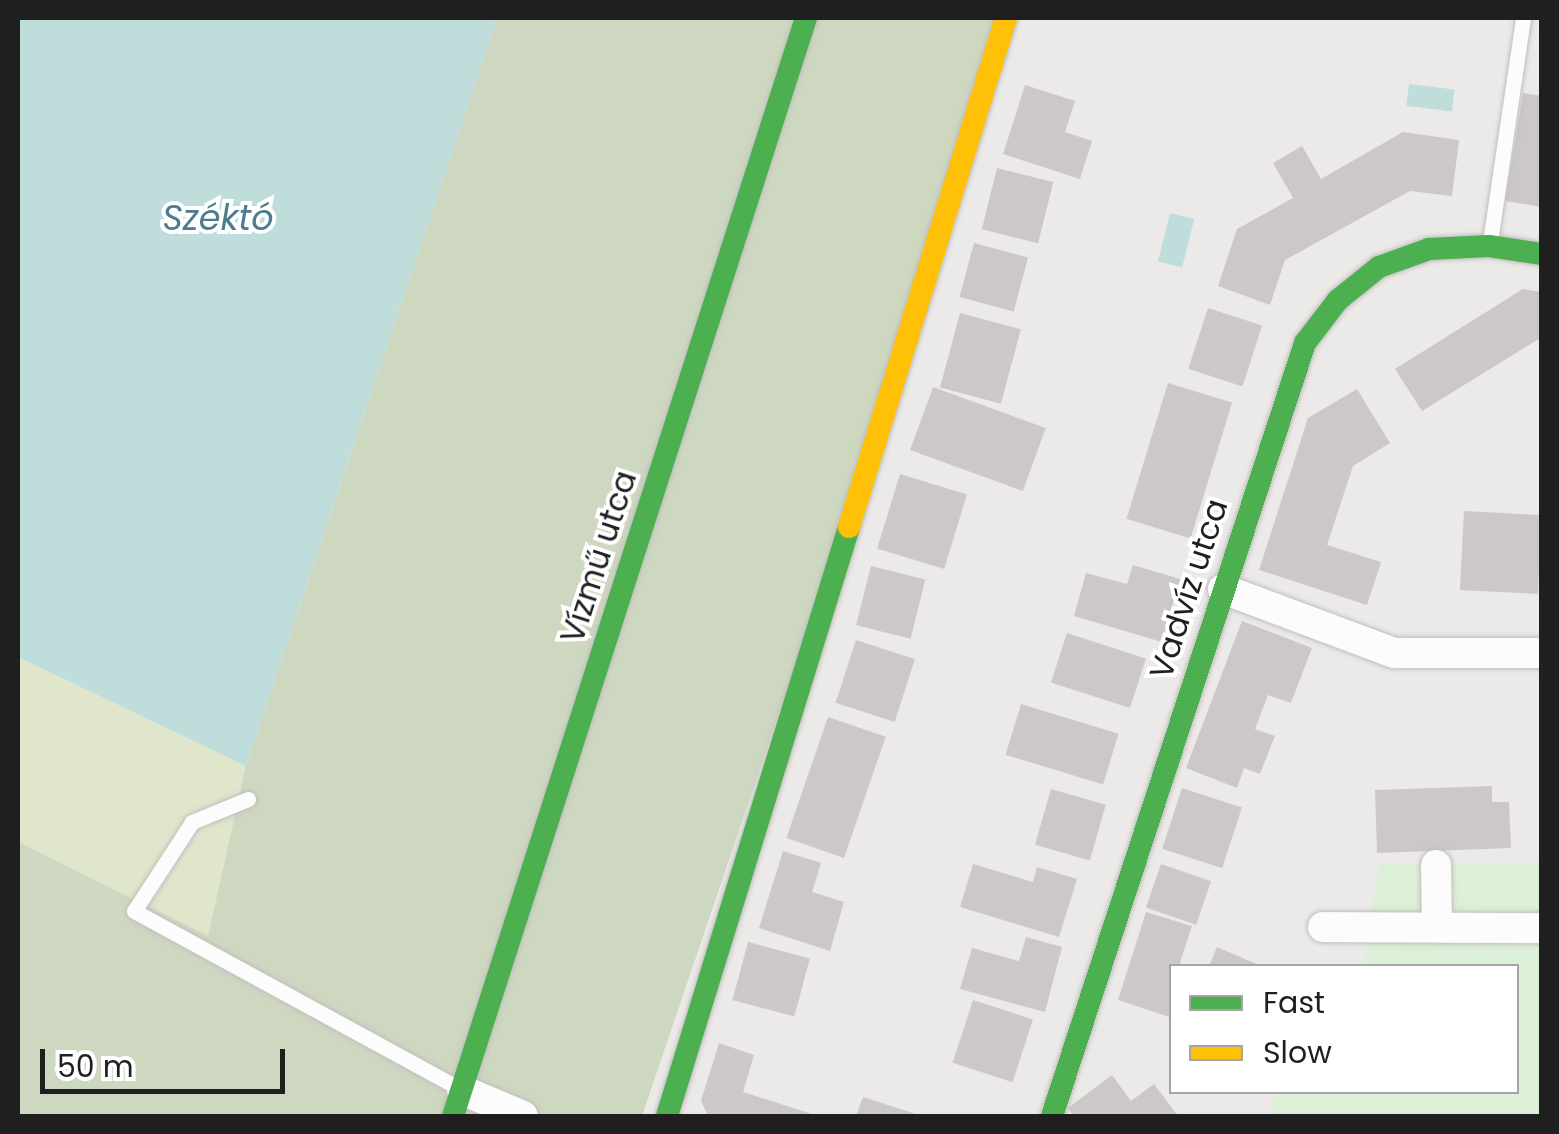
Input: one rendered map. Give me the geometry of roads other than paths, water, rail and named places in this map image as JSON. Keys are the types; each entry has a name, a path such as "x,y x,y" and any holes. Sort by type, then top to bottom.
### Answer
{"street":[{"name":"Vízmű utca","path":"457,1103 806,18"},
{"path":"667,1116 1006,18"},
{"name":"Vadvíz utca","path":"1052,1116 1305,343 1338,300 1379,267 1429,249 1489,246 1542,254"},
{"path":"1223,589 1394,653 1542,653"},
{"path":"1436,865 1437,927"},
{"path":"1323,927 1542,928"},
{"path":"457,1103 524,1116"}],"lane":[{"path":"1489,246 1523,18"},
{"path":"248,799 192,822 134,911 457,1103"}],"water":[{"name":"Széktó","path":"18,18 497,18 246,766 18,657"},
{"path":"1409,84 1455,90 1452,111 1406,106"},
{"path":"1170,213 1194,219 1182,268 1158,262"}]}
